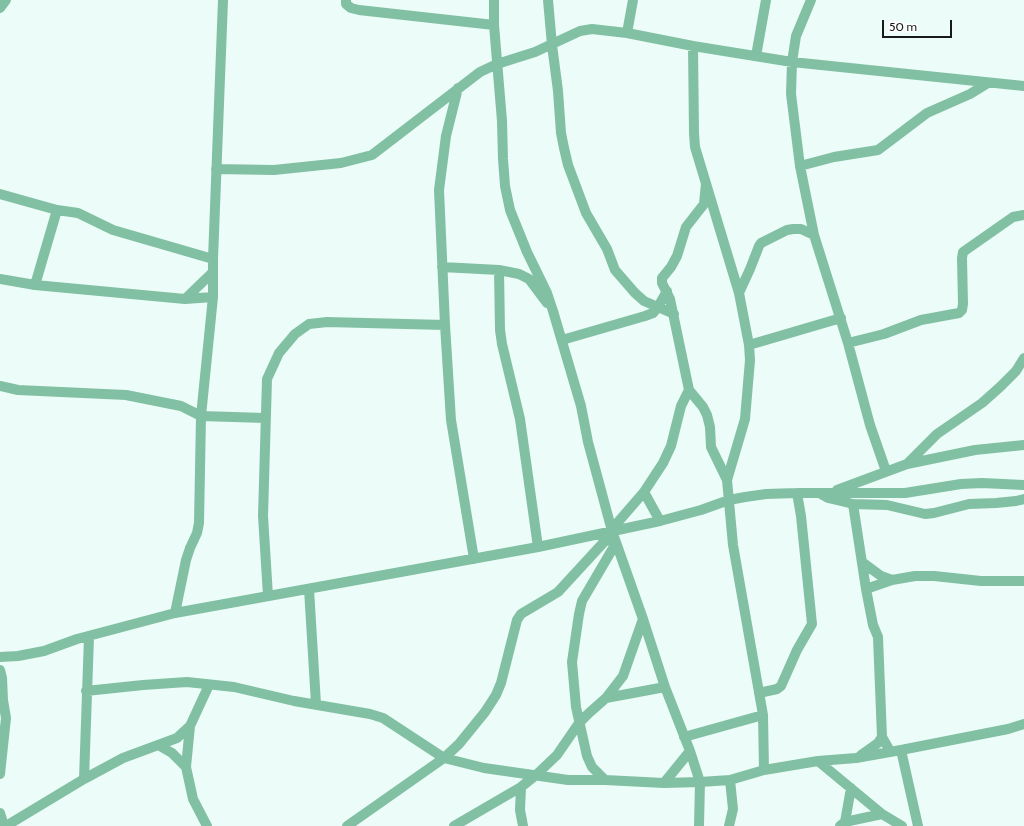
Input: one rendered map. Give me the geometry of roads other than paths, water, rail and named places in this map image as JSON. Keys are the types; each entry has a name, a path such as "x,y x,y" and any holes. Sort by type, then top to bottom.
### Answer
{"street":[{"path":"0,8 6,0"},
{"path":"175,612 186,560 197,534 199,523 201,416 213,297 216,169 223,0"},
{"path":"346,0 346,4 351,8 359,10 494,25"},
{"path":"494,0 494,25 502,121 505,186 510,210 527,252 547,293 553,310 581,406 588,442 615,536 665,687 690,751 700,782 699,826"},
{"path":"548,0 561,133 568,165 586,212 607,249 615,270 644,301 674,314"},
{"path":"627,33 633,0"},
{"path":"756,56 766,0"},
{"path":"811,0 796,36 792,62 791,94 800,166 814,235 841,318 870,425 886,471"},
{"path":"216,169 274,170 341,163 372,155 480,72 497,64 536,52 580,31 592,29 627,33 693,46 792,62 1024,86"},
{"path":"693,46 695,147 739,292 749,344 750,360 745,419 727,480"},
{"path":"536,52 554,63"},
{"path":"800,166 834,157 878,150 927,113 963,97 988,83"},
{"path":"458,88 446,136 438,190 444,325 451,420 474,559"},
{"path":"706,183 704,204 686,226 677,256 662,278 662,283 667,291 674,314 689,390 703,407 707,415 710,427 711,447 727,480 733,545 763,716 764,770"},
{"path":"0,194 57,210 78,213 113,230 213,259"},
{"path":"35,285 57,210"},
{"path":"848,343 884,334 921,320 959,314 962,310 963,304 963,252 1013,217 1024,215"},
{"path":"739,292 750,269 758,246 761,243 793,228 801,229 814,235"},
{"path":"442,267 499,270 519,274 528,279 553,310"},
{"path":"499,270 500,330 520,419 538,547"},
{"path":"185,300 213,272"},
{"path":"0,279 35,285 185,300 213,297"},
{"path":"562,340 645,316 653,312 658,307 667,291"},
{"path":"749,344 841,318"},
{"path":"268,596 263,516 267,379 279,353 295,334 309,324 327,322 444,325"},
{"path":"907,464 937,434 982,403 1000,387 1016,371 1024,358"},
{"path":"0,386 18,390 126,395 181,406 201,416 266,418"},
{"path":"605,780 592,767 587,756 579,723 573,683 572,662 579,614 587,591 606,562 618,522 644,492 663,463 670,446 681,406 689,390"},
{"path":"825,492 907,464 975,450 1024,445"},
{"path":"347,826 444,758 459,744 496,695 501,683 517,620 521,614 558,592 604,542 615,536 729,500 766,494 825,492 905,493 961,484 982,483 1024,485"},
{"path":"644,492 660,521"},
{"path":"825,492 828,498 852,504 887,505 925,514 969,504 996,503 1024,499"},
{"path":"759,693 777,689 781,686 797,650 812,624 801,516 797,493"},
{"path":"852,504 866,589 878,642 878,674 882,737 890,752"},
{"path":"0,656 18,656 44,651 77,639 89,637 175,612 538,547 615,536"},
{"path":"862,562 881,576 892,580"},
{"path":"866,589 892,580 923,576 981,581 1024,581"},
{"path":"309,589 316,704"},
{"path":"454,826 521,787 557,755 579,723 606,698 623,676 643,619"},
{"path":"84,778 89,637"},
{"path":"0,670 6,718 0,774"},
{"path":"86,691 172,682 187,682 234,687 294,701 370,714 383,718 444,758 484,768 568,780 664,783 730,780 764,770 818,761 856,758 890,752 1000,731 1024,724"},
{"path":"207,826 193,799 186,767 190,726 209,685"},
{"path":"606,698 665,687"},
{"path":"684,737 763,716"},
{"path":"0,813 5,826 84,778 123,758 160,746 177,738 190,726"},
{"path":"856,758 878,743 882,737"},
{"path":"160,746 172,753 186,767"},
{"path":"901,750 918,826"},
{"path":"664,783 690,751"},
{"path":"818,761 882,814 902,826"},
{"path":"729,826 733,809 730,780"},
{"path":"521,787 520,810 523,826"},
{"path":"851,788 843,824 882,814"}]}
